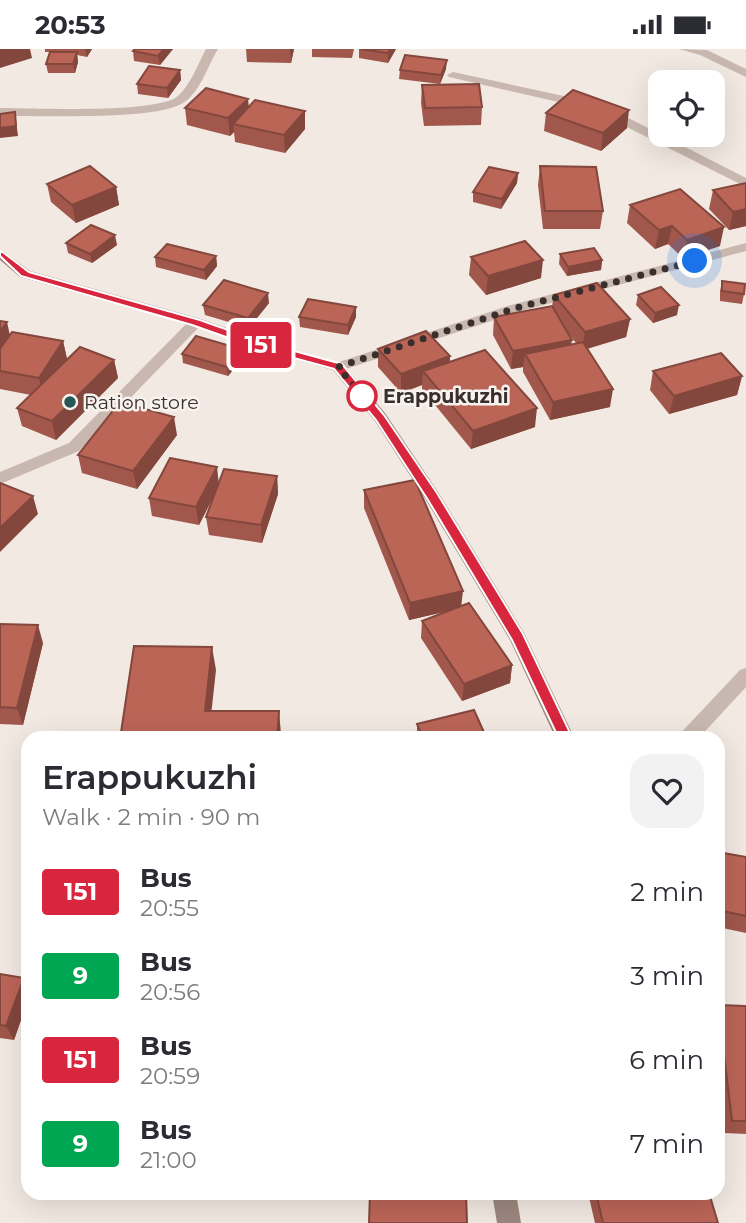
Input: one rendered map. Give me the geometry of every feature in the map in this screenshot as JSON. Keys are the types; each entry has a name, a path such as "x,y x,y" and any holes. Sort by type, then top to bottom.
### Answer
{"main road":[{"path":"0,253 25,274 196,322 261,345 338,367 380,417 432,496 518,638 562,731"},
{"path":"505,1200 509,1223"}],"street":[{"path":"0,112 143,109 172,105 181,100 212,49"},
{"path":"685,49 704,51 746,74"},
{"path":"453,75 597,107 746,183"},
{"path":"338,367 516,308 746,247"},
{"path":"0,478 74,447 196,322"},
{"path":"694,731 746,675"}],"building":[{"path":"164,49 158,56 133,51"},
{"path":"360,49 390,49 388,53"},
{"path":"50,52 77,52 73,64 46,64"},
{"path":"405,55 447,60 441,75 400,70"},
{"path":"149,66 180,70 167,88 137,84"},
{"path":"479,84 482,107 425,108 422,85"},
{"path":"206,88 248,99 228,118 185,108"},
{"path":"573,90 629,110 603,133 546,113"},
{"path":"255,100 305,111 284,135 233,124"},
{"path":"15,112 16,126 0,128 0,114"},
{"path":"90,166 116,187 72,205 47,184"},
{"path":"540,166 596,167 603,211 545,211"},
{"path":"489,167 518,173 502,199 473,192"},
{"path":"746,183 746,209 733,212 713,190"},
{"path":"680,189 724,227 687,240 672,226 659,230 630,205"},
{"path":"91,225 115,235 90,254 66,243"},
{"path":"525,241 543,260 488,276 471,257"},
{"path":"167,244 216,256 204,270 155,257"},
{"path":"594,248 602,260 568,267 560,254"},
{"path":"224,280 268,293 248,318 203,305"},
{"path":"722,281 745,284 744,294 722,291"},
{"path":"597,283 630,319 585,332 554,295"},
{"path":"661,287 679,305 655,313 638,295"},
{"path":"308,299 356,307 348,325 299,317"},
{"path":"552,306 572,340 513,351 494,317"},
{"path":"0,321 7,322 0,331"},
{"path":"426,331 450,356 401,374 378,349"},
{"path":"12,332 63,341 39,378 0,371 0,349"},
{"path":"196,336 241,349 227,367 182,354"},
{"path":"583,342 613,389 553,402 525,354"},
{"path":"80,347 114,360 52,421 17,408"},
{"path":"485,350 537,408 473,431 423,371"},
{"path":"721,353 742,376 674,396 653,371"},
{"path":"120,402 174,417 133,471 78,455"},
{"path":"170,458 217,467 196,507 149,498"},
{"path":"224,469 277,476 261,525 206,517"},
{"path":"415,480 463,591 410,603 364,490"},
{"path":"0,483 33,496 0,528"},
{"path":"469,603 512,665 464,684 422,621"},
{"path":"0,624 38,625 17,708 0,707"},
{"path":"134,646 212,647 205,711 279,711 278,731 121,731"},
{"path":"474,710 483,731 420,731 417,724"},
{"path":"725,853 746,857 746,916 725,912"},
{"path":"0,974 21,978 21,986 6,1026 0,1025"},
{"path":"725,1005 746,1006 746,1121 732,1121 725,1063"},
{"path":"370,1200 466,1200 467,1223 369,1223"},
{"path":"598,1200 711,1200 718,1223 603,1223"}],"bus line":[{"name":"151","path":"0,253 25,274 196,322 261,345 338,367 380,417 432,496 518,638 562,731"}],"place":[{"name":"Erappukuzhi","path":"362,396"},
{"name":"Ration store","path":"70,402"}],"route":[{"path":"362,396 366,400 338,367 516,308 695,261"}]}
